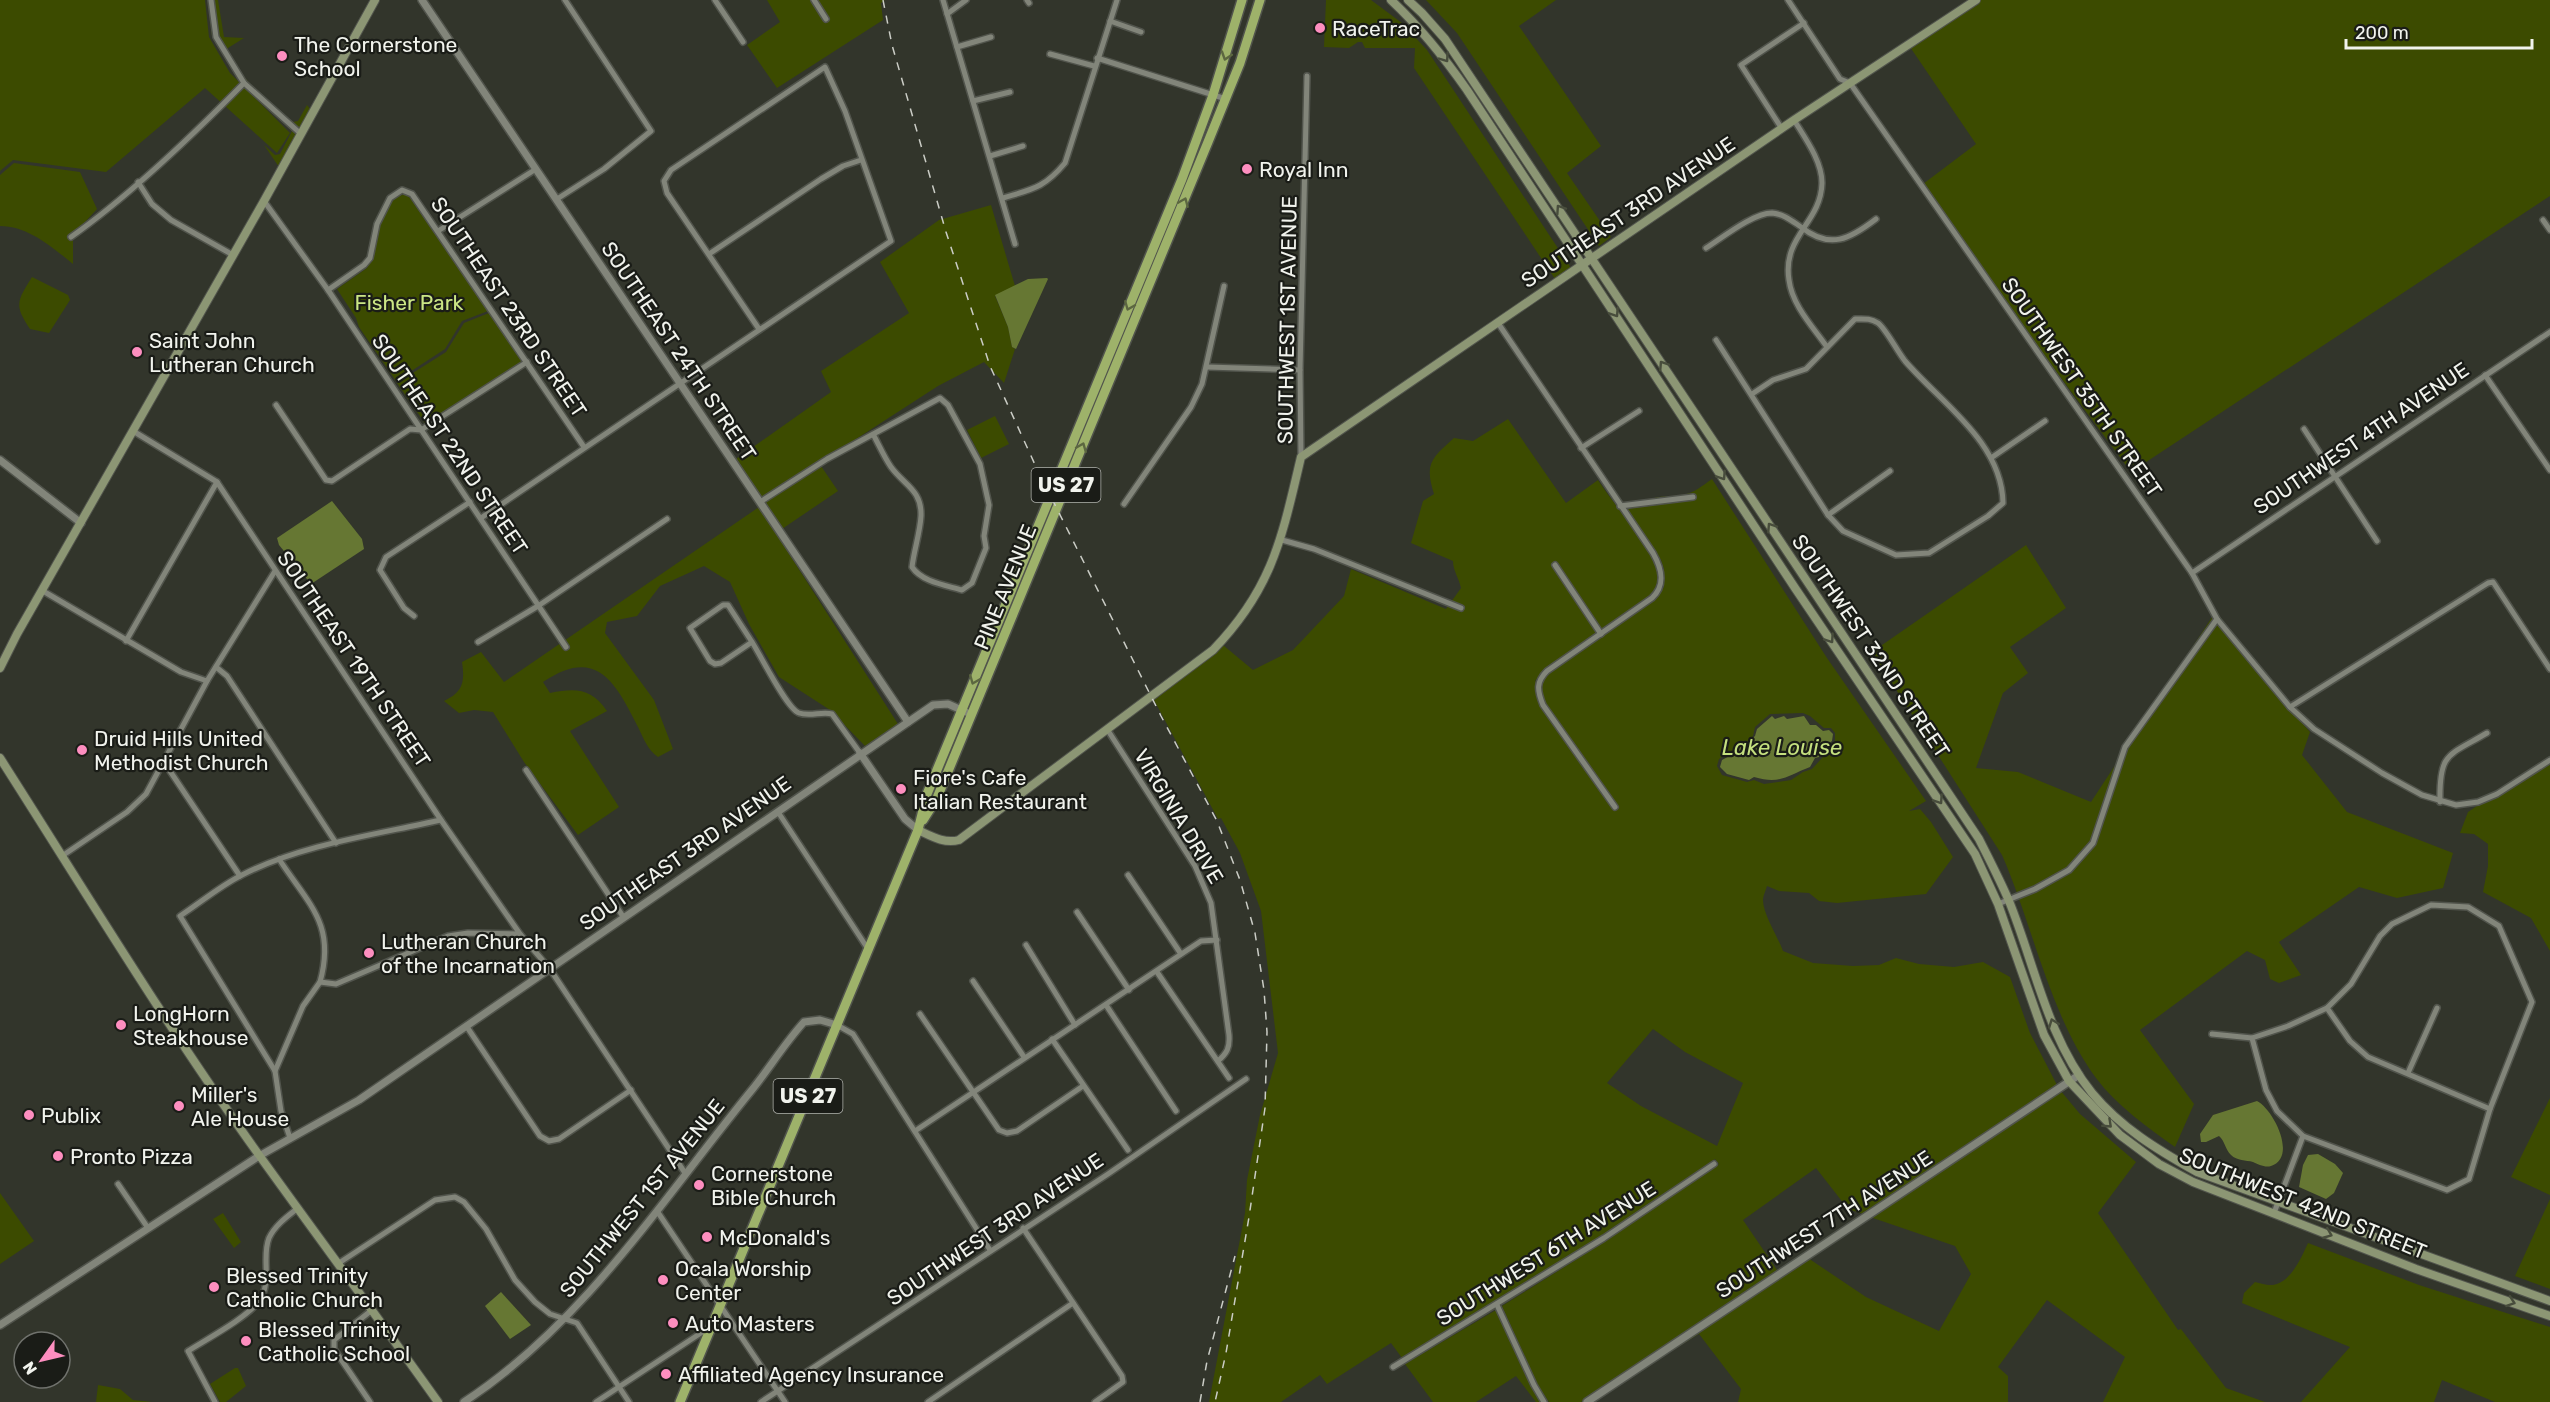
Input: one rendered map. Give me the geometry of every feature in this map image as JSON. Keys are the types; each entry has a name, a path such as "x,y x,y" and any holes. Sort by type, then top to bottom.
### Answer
{"highway":[{"name":"US 27","path":"1213,95 1242,0"},
{"name":"US 27","path":"1226,99 1260,0"},
{"name":"PINE AVENUE","path":"681,1402 918,830 927,794 1151,252 1213,95"},
{"name":"PINE AVENUE","path":"918,830 937,798 1226,99"}],"main road":[{"path":"0,668 17,634 264,201 375,0"},
{"name":"SOUTHWEST 32ND STREET","path":"1391,0 1418,25 1437,48 1795,588 1975,854 1998,904 2044,1035 2068,1081"},
{"name":"SOUTHWEST 32ND STREET","path":"1408,0 1445,39 1593,257 1979,839 2009,900 2063,1049 2079,1075"},
{"name":"SOUTHEAST 3RD AVENUE","path":"1302,457 1794,120 1976,0"},
{"path":"918,830 941,840 959,840 1202,660 1234,628 1263,585 1282,540 1302,457"},
{"path":"0,759 183,1044 259,1156 438,1402"},
{"name":"SOUTHWEST 42ND STREET","path":"2079,1075 2111,1112 2151,1146 2197,1172 2550,1301"},
{"name":"SOUTHWEST 42ND STREET","path":"2068,1081 2120,1136 2159,1164 2193,1182 2416,1269 2550,1316"}],"street":[{"path":"211,0 216,37 244,83 301,134"},
{"name":"SOUTHEAST 24TH STREET","path":"422,0 908,722"},
{"path":"557,199 604,169 651,132 565,0"},
{"path":"715,0 743,42"},
{"path":"814,0 826,19"},
{"path":"943,0 1015,244"},
{"path":"947,14 966,0"},
{"path":"1003,198 1038,187 1050,180 1065,163 1094,66 1117,0"},
{"name":"SOUTHWEST 35TH STREET","path":"1788,0 1840,79 1850,83 2192,573 2217,619 2290,708 2314,729 2382,773 2440,802"},
{"path":"1110,21 1141,32"},
{"path":"1782,129 1741,65 1804,23"},
{"path":"957,47 991,37"},
{"path":"1050,54 1094,66"},
{"path":"1097,58 1226,99"},
{"path":"481,518 680,381 759,329 891,241 845,111 825,67 671,170 664,180 667,193 759,329"},
{"name":"SOUTHWEST 1ST AVENUE","path":"1302,457 1300,370 1307,76"},
{"path":"71,237 96,220 190,139 244,83"},
{"path":"973,101 1010,92"},
{"path":"1794,120 1819,168 1822,183 1817,209 1792,244 1789,281 1796,302 1827,347"},
{"path":"990,156 1023,146"},
{"path":"709,254 821,179 843,166 861,160"},
{"path":"438,231 536,169"},
{"path":"138,182 152,204 171,220 233,255"},
{"name":"SOUTHEAST 23RD STREET","path":"328,290 364,265 370,258 377,224 390,198 402,190 412,194 584,447"},
{"name":"SOUTHEAST 22ND STREET","path":"264,201 328,290 566,647"},
{"path":"1706,248 1751,219 1771,213 1789,218 1803,229 1825,239 1844,240 1857,234 1876,219"},
{"path":"2543,220 2550,230"},
{"path":"1124,504 1191,407 1207,367 1224,286"},
{"path":"1716,340 1828,515 1844,531 1896,555 1929,553 1988,516 2003,503 2003,487 1991,458 1956,411 1920,378 1894,348 1880,324 1868,319 1856,319 1806,369 1773,380 1752,394"},
{"path":"1498,323 1658,562 1661,570 1661,584 1652,598 1548,670 1540,680 1538,691 1543,705 1615,807"},
{"name":"SOUTHWEST 4TH AVENUE","path":"2192,573 2550,332"},
{"path":"276,405 326,480 332,481 410,429 421,429 526,362"},
{"path":"1207,367 1300,370"},
{"path":"2485,375 2550,470"},
{"path":"760,502 827,459 873,434 940,398 952,413 980,465 989,505 984,536 986,548 972,583 962,590 926,579 916,574 912,567 921,515 917,496 890,465 873,434"},
{"path":"1581,448 1639,411"},
{"path":"1991,458 2045,421"},
{"path":"2304,429 2377,541"},
{"name":"SOUTHEAST 19TH STREET","path":"133,431 217,482 441,820 520,934 550,969"},
{"path":"0,460 81,523"},
{"path":"1828,515 1890,471"},
{"path":"126,641 217,482"},
{"path":"1620,507 1693,497"},
{"path":"414,616 404,608 380,570 382,563 386,557 470,502"},
{"path":"478,642 538,606 667,519"},
{"path":"1282,540 1314,549 1461,608"},
{"path":"1555,566 1601,634"},
{"path":"62,856 127,812 146,794 207,681 275,571"},
{"path":"2290,708 2493,582 2550,669"},
{"path":"43,591 182,672 207,681"},
{"path":"752,642 721,663 715,664 710,661 690,628 725,604 752,642 795,712 804,715 832,714 905,819 918,830"},
{"path":"1998,904 2035,889 2069,870 2092,843 2125,747 2217,619"},
{"path":"216,667 226,676 336,843"},
{"name":"SOUTHEAST 3RD AVENUE","path":"0,1325 259,1156 359,1100 778,812 860,753 933,705 941,703 971,714"},
{"name":"VIRGINIA DRIVE","path":"1107,729 1195,866 1211,903 1230,1045 1227,1053 1218,1061"},
{"path":"2487,733 2447,758 2441,768 2440,802 2456,805 2478,802 2497,794 2550,760"},
{"path":"164,762 240,876"},
{"path":"526,770 624,918"},
{"path":"778,812 869,950"},
{"path":"290,1138 284,1127 275,1071 180,916 240,876 279,859 336,843 441,820"},
{"path":"275,1071 303,1006 320,982 325,964 326,942 322,924 279,859"},
{"path":"1128,875 1181,954"},
{"path":"2212,1034 2252,1038 2288,1026 2327,1008 2351,984 2380,936 2392,924 2431,905 2469,907 2499,926 2524,979 2532,1002 2490,1109 2469,1179 2447,1190 2303,1136 2277,1111 2266,1090 2252,1038"},
{"path":"1077,912 1129,990"},
{"path":"320,982 336,984 448,936 468,933 520,934"},
{"path":"915,1131 1201,941 1217,940"},
{"path":"1026,945 1075,1025"},
{"path":"550,969 685,1173"},
{"path":"1157,972 1229,1078"},
{"path":"973,981 1024,1057"},
{"path":"1106,1005 1176,1111"},
{"path":"2327,1008 2350,1041 2368,1057 2490,1109"},
{"path":"2408,1073 2437,1008"},
{"path":"920,1014 999,1131 1007,1133 1017,1131 1083,1086"},
{"name":"SOUTHWEST 1ST AVENUE","path":"464,1402 511,1366 592,1289 657,1211 804,1022 820,1020 837,1025"},
{"path":"837,1025 852,1034 990,1250"},
{"path":"467,1027 540,1136 549,1141 559,1139 631,1090"},
{"path":"1052,1039 1128,1150"},
{"name":"SOUTHWEST 7TH AVENUE","path":"1587,1402 2079,1075"},
{"name":"SOUTHWEST 3RD AVENUE","path":"761,1402 1108,1174 1246,1079"},
{"path":"2274,1213 2303,1136"},
{"name":"SOUTHWEST 6TH AVENUE","path":"1393,1367 1604,1239 1714,1164"},
{"path":"118,1184 148,1228"},
{"path":"339,1263 435,1200 455,1197 464,1203 486,1229 515,1280 542,1308 550,1314 577,1323 628,1402"},
{"path":"214,1402 188,1352 247,1312 260,1300 267,1281 269,1239 284,1219 298,1208"},
{"path":"657,1211 785,1402"},
{"path":"1023,1228 1122,1376 1124,1382 1095,1402"},
{"path":"928,1402 1073,1303"},
{"path":"1497,1305 1544,1402"},
{"path":"370,1402 334,1349 334,1340 372,1310"},
{"path":"596,1402 713,1325"}],"green space":[{"path":"0,0 205,0 209,37 230,73 290,133 277,153 205,88 106,172 13,160 0,171"},
{"path":"208,0 218,0 224,37 244,38 228,48 227,52 256,90 293,122 298,121 307,105 311,110 279,167 264,145 275,155 280,154 292,131 233,71 212,36"},
{"path":"767,0 885,0 881,3 883,20 777,88 747,45 780,22"},
{"path":"1326,0 1371,0 1402,23 1427,50 1571,268 1555,279 1414,68 1415,48 1365,48 1362,42 1349,48 1324,47"},
{"path":"1426,0 1556,0 1519,26 1601,146 1567,173 1611,237 1599,246 1457,33"},
{"path":"1981,0 2550,0 2550,196 2131,472 1919,187 1976,144 1910,47"},
{"path":"14,163 80,172 97,209 73,235 73,264 30,234 0,226 0,175"},
{"name":"Fisher Park","path":"405,194 488,311 462,321 445,349 396,381 359,327 356,318 337,289 367,268 374,251 380,224 394,198"},
{"path":"991,205 1015,286 995,296 1008,327 1012,347 1015,349 1004,383 984,362 938,386 819,463 838,491 782,529 736,459 831,392 821,371 909,313 880,262 939,220"},
{"path":"32,277 68,295 70,300 49,333 30,329 21,314 19,303"},
{"path":"491,309 527,363 429,429 397,383 446,352 464,323 489,313"},
{"path":"995,416 1009,444 981,458 967,430"},
{"path":"1508,419 1566,503 1598,480 1640,538 1657,570 1658,582 1653,593 1546,668 1535,681 1540,684 1550,673 1649,604 1664,587 1664,569 1661,560 1626,509 1696,500 1696,494 1648,500 1686,494 1712,479 1827,658 1926,801 1909,811 1920,809 1953,857 1926,894 1837,903 1819,901 1809,893 1779,891 1767,886 1763,898 1764,906 1783,951 1813,963 1853,966 1879,965 1896,958 1919,964 1954,967 1983,962 2010,977 2030,1033 2057,1085 1863,1214 1848,1209 1816,1168 1743,1220 1777,1270 1581,1402 1549,1402 1537,1384 1502,1306 1606,1241 1719,1164 1715,1159 1602,1236 1402,1358 1391,1343 1327,1384 1320,1375 1281,1402 1209,1402 1245,1213 1247,1180 1260,1115 1278,1053 1261,911 1240,853 1221,818 1218,819 1154,700 1223,645 1253,670 1293,650 1344,596 1351,569 1446,609 1461,588 1453,561 1411,543 1423,501 1434,494 1430,468 1435,456 1454,438 1473,441","holes":["1803,713 1824,728 1831,728 1835,733 1835,741 1812,769 1791,780 1764,784 1754,780 1747,782 1722,775 1717,766 1719,759 1733,750 1737,744 1747,742 1753,736 1755,727 1770,714","1653,1029 1685,1052 1743,1083 1717,1146 1641,1106 1607,1083"]},
{"path":"759,507 898,724 865,746 830,710 779,677 749,624 730,582 704,566 660,586 637,616 607,622 605,633 654,700 673,749 658,757 651,751 621,696 602,674 590,668 577,667 561,672 543,682 550,693 575,690 589,694 607,711 570,731 619,807 578,835 524,762 493,712 474,710 459,713 444,701 455,694 461,686 462,662 481,652 504,682"},
{"path":"2026,545 2066,608 2010,647 2028,673 2003,693 1976,768 2018,772 2091,802 2216,611 2268,685 2310,732 2302,755 2347,812 2453,853 2443,888 2397,898 2359,887 2279,942 2301,975 2279,983 2270,979 2265,960 2247,951 2140,1030 2194,1104 2175,1147 2113,1098 2080,1054 2054,999 2002,855 1872,652"},
{"path":"2550,757 2550,951 2531,918 2483,892 2488,866 2488,844 2474,834 2460,833 2468,812"},
{"path":"2060,1090 2080,1114 2136,1162 2098,1213 2178,1330 2181,1329 2226,1388 2265,1402 2103,1402 2125,1357 2047,1300 1998,1367 2008,1376 2008,1402 1738,1402 1741,1389 1699,1334 1634,1374 1808,1258 1866,1297 1939,1331 1971,1274 1955,1246 1870,1217"},
{"path":"2550,1098 2550,1195 2511,1177"},
{"path":"0,1193 34,1241 0,1264"},
{"path":"2550,1199 2550,1289 2515,1276"},
{"path":"223,1213 241,1242 234,1248 213,1219"},
{"path":"2308,1243 2419,1285 2550,1327 2550,1402 2495,1402 2442,1380 2434,1402 2301,1402 2350,1347 2242,1303 2244,1293 2255,1282 2268,1285 2277,1284 2289,1276"},
{"path":"1496,1310 1540,1402 1536,1402 1516,1376 1476,1402 1433,1402 1405,1364"},
{"path":"238,1368 246,1386 226,1402 220,1402 210,1384"},
{"path":"98,1385 120,1389 133,1400 152,1402 96,1402"}],"water":[{"path":"1047,278 1016,349 1012,347 1008,327 995,295 1028,279"},
{"path":"332,501 362,539 364,549 311,584 279,545 277,538"},
{"name":"Lake Louise","path":"1772,716 1775,719 1784,716 1787,719 1804,716 1810,725 1816,725 1823,731 1829,730 1833,734 1832,741 1821,750 1819,757 1815,758 1810,767 1784,778 1771,780 1754,777 1749,780 1727,774 1720,767 1722,760 1735,753 1740,744 1750,744 1757,729"},
{"path":"2257,1101 2270,1113 2280,1133 2283,1144 2279,1161 2271,1166 2262,1166 2233,1157 2219,1136 2201,1142 2200,1134 2213,1115"},
{"path":"2318,1154 2335,1164 2343,1173 2334,1193 2326,1199 2299,1187 2303,1165 2308,1155"},
{"path":"501,1292 531,1325 510,1339 485,1306"}],"railway":[{"path":"883,0 892,45 946,232 990,366 1037,469 1161,716 1217,821 1240,880 1255,933 1264,990 1267,1032 1265,1108 1226,1353 1215,1402"},
{"path":"1200,1402 1207,1361 1235,1256"}],"place":[{"name":"RaceTrac","path":"1320,28"},
{"name":"The Cornerstone School","path":"282,56"},
{"name":"Royal Inn","path":"1247,169"},
{"name":"Saint John Lutheran Church","path":"137,352"},
{"name":"Druid Hills United Methodist Church","path":"82,750"},
{"name":"Fiore's Cafe Italian Restaurant","path":"901,789"},
{"name":"Lutheran Church of the Incarnation","path":"369,953"},
{"name":"LongHorn Steakhouse","path":"121,1025"},
{"name":"Miller's Ale House","path":"179,1106"},
{"name":"Publix","path":"29,1115"},
{"name":"Pronto Pizza","path":"58,1156"},
{"name":"Cornerstone Bible Church","path":"699,1185"},
{"name":"McDonald's","path":"707,1237"},
{"name":"Ocala Worship Center","path":"663,1280"},
{"name":"Blessed Trinity Catholic Church","path":"214,1287"},
{"name":"Auto Masters","path":"673,1323"},
{"name":"Blessed Trinity Catholic School","path":"246,1341"},
{"name":"Affiliated Agency Insurance","path":"666,1374"}]}
